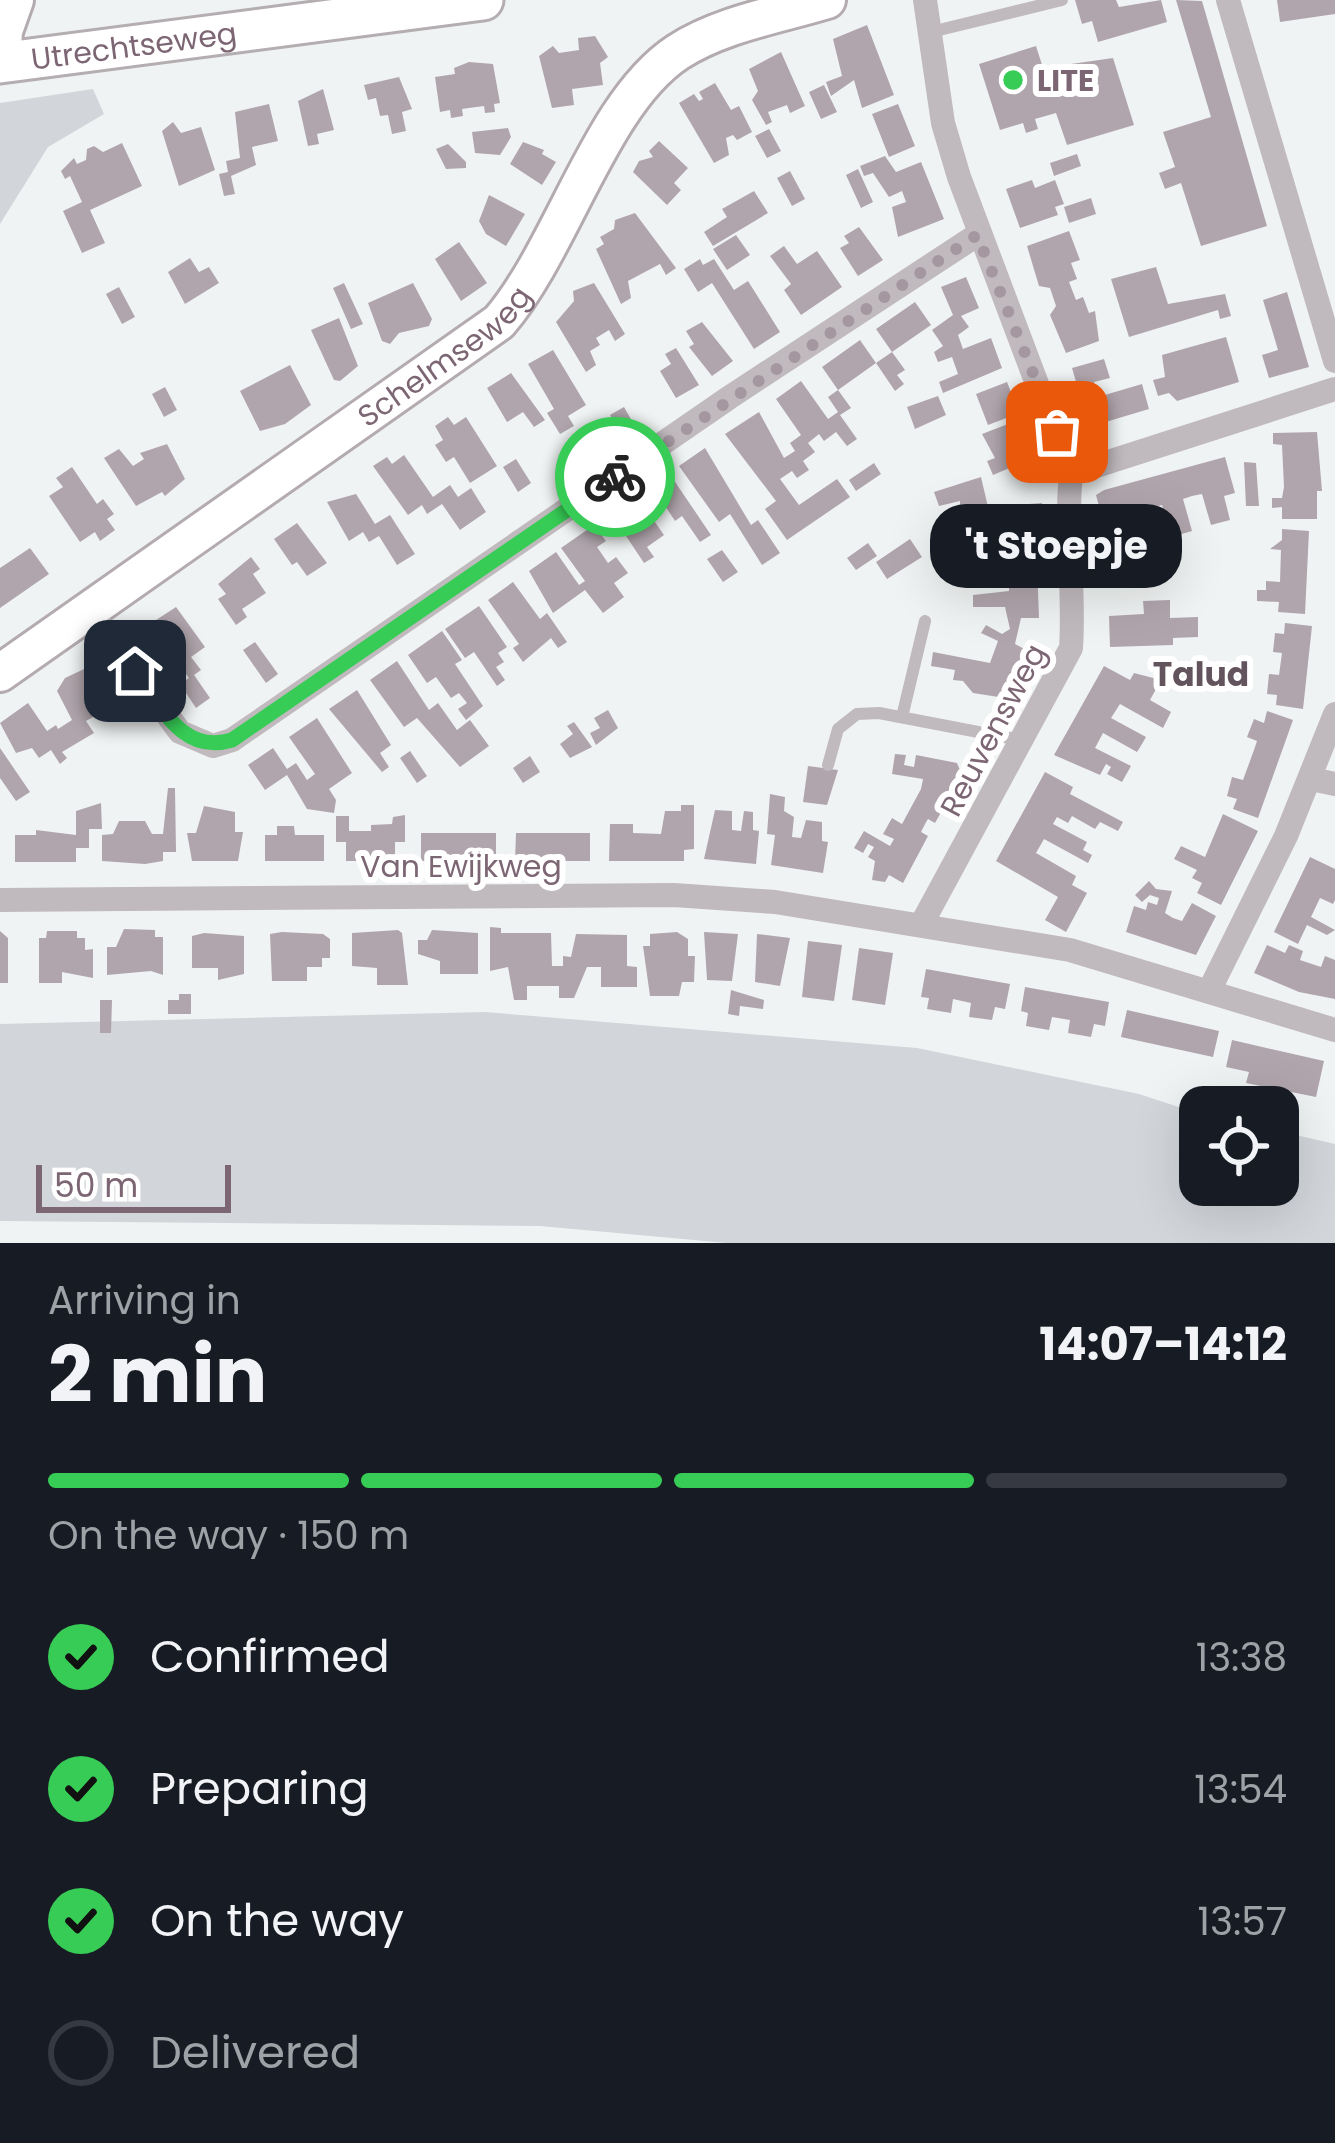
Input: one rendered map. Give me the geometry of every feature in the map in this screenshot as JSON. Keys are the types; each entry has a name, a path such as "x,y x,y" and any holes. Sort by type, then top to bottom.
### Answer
{"main road":[{"path":"1,63 4,32 15,0"},
{"name":"Utrechtseweg","path":"1,63 483,0"},
{"name":"Schelmseweg","path":"0,673 499,322 527,290 623,111 659,67 705,37 827,0"}],"street":[{"name":"Reuvensweg","path":"921,925 1071,648 1071,474 977,235 944,123 925,0"},
{"path":"1228,0 1335,362"},
{"path":"90,610 180,732 213,746 232,740 730,397 977,235"},
{"path":"1071,474 1335,389"},
{"path":"1209,991 1323,782 1335,714"},
{"name":"Van Ewijkweg","path":"0,899 674,895 775,902 1070,950 1335,1030"}],"lane":[{"path":"931,32 1053,2"},
{"path":"902,717 925,621"},
{"path":"829,765 838,729 847,719 868,712 1022,740"}],"shaded area":[{"path":"93,89 104,114 48,147 0,224 0,103"},
{"path":"485,1012 917,1048 1139,1094 1179,1107 1179,1206 1299,1206 1299,1136 1335,1144 1335,1243 727,1243 540,1226 0,1221 0,1024"}],"building":[{"path":"1075,0 1116,0 1119,7 1161,0 1167,22 1098,42 1092,21 1082,24"},
{"path":"1176,0 1202,1 1267,226 1201,246 1181,183 1165,189 1159,173 1175,167 1163,132 1211,117"},
{"path":"1277,0 1335,0 1335,14 1280,22"},
{"path":"867,25 894,95 862,108 854,80 831,96 826,82 842,76 833,39"},
{"path":"595,36 608,57 600,63 603,85 572,89 574,105 552,108 539,56 553,46 559,53 579,50 578,38"},
{"path":"1036,46 1043,68 1113,58 1134,125 1067,145 1056,113 1035,119 1038,129 1026,133 1023,123 1000,130 979,64"},
{"path":"781,52 805,106 790,113 787,105 768,112 772,122 766,125 752,100 758,91 749,69"},
{"path":"469,62 493,64 500,103 494,104 495,112 485,113 484,106 469,108 462,109 463,116 451,118 450,110 440,112 435,77 455,74 454,68"},
{"path":"399,77 412,109 402,112 406,131 392,134 388,115 380,116 376,98 368,100 364,85"},
{"path":"715,83 731,110 739,106 752,132 737,140 733,135 726,138 729,155 714,163 679,103 694,94 699,101 703,99 699,92"},
{"path":"824,85 837,112 821,119 809,92"},
{"path":"323,89 334,130 317,134 319,144 308,146 298,101"},
{"path":"269,104 278,141 252,147 256,165 231,176 235,194 224,196 219,174 228,172 226,161 240,158 235,112"},
{"path":"898,104 915,146 889,157 872,114"},
{"path":"173,122 181,133 201,127 215,170 179,186 162,131"},
{"path":"508,128 511,137 500,155 475,153 472,132"},
{"path":"769,129 781,151 767,158 755,136"},
{"path":"659,141 688,168 674,183 681,190 667,205 633,172 639,161 653,157 649,151"},
{"path":"523,142 544,150 542,154 556,162 542,185 510,164"},
{"path":"122,143 142,186 90,210 105,243 82,253 63,211 82,202 70,176 65,179 61,171 74,158 77,164 86,160 87,149 94,146 103,152"},
{"path":"448,144 466,168 446,169 436,149"},
{"path":"1077,154 1081,166 1054,176 1050,163"},
{"path":"885,156 896,172 921,162 944,219 898,237 892,207 906,202 902,191 889,197 873,173 864,176 860,166"},
{"path":"858,169 873,202 861,208 846,175"},
{"path":"790,171 805,199 792,206 777,178"},
{"path":"1032,180 1035,188 1055,180 1064,204 1055,207 1058,215 1020,228 1006,189"},
{"path":"754,191 768,213 713,246 704,232 727,217 722,209"},
{"path":"489,195 525,214 506,246 486,234 479,221"},
{"path":"1091,198 1096,214 1069,223 1064,207"},
{"path":"635,213 676,268 666,275 660,264 628,281 631,298 621,304 596,249 604,244 600,237 614,229 615,220"},
{"path":"859,227 883,260 858,276 840,248 849,243 844,236"},
{"path":"1069,231 1080,260 1071,263 1077,279 1069,282 1076,300 1083,297 1089,313 1095,311 1099,341 1066,353 1050,315 1056,306 1050,288 1039,286 1027,246"},
{"path":"736,235 750,255 727,270 713,249"},
{"path":"459,242 487,283 461,301 435,259"},
{"path":"784,246 797,264 817,251 842,287 801,315 784,290 791,284 770,256"},
{"path":"190,258 199,272 209,267 219,283 185,304 168,272"},
{"path":"700,259 703,265 714,259 734,290 748,281 780,332 754,349 712,283 698,292 684,269"},
{"path":"1156,267 1168,304 1225,294 1231,316 1220,319 1218,310 1129,337 1111,279"},
{"path":"966,277 979,308 961,316 969,327 958,335 963,349 991,338 1002,368 943,393 939,382 958,374 952,357 938,362 934,352 943,346 932,330 953,315 941,287"},
{"path":"344,283 363,324 351,329 333,288"},
{"path":"413,283 432,319 429,326 399,333 390,344 382,341 368,303"},
{"path":"594,283 625,334 615,341 609,330 596,338 600,345 590,351 596,365 586,372 556,322 574,301 573,291"},
{"path":"119,287 135,317 122,324 106,294"},
{"path":"1287,292 1309,367 1269,378 1262,355 1278,350 1263,300"},
{"path":"915,302 931,325 892,352 876,329"},
{"path":"339,318 358,366 340,381 334,380 311,330"},
{"path":"702,322 733,361 712,376 689,347 694,344 686,331"},
{"path":"1226,337 1239,382 1177,401 1169,393 1158,396 1153,380 1165,377 1162,355"},
{"path":"860,340 876,363 838,390 822,367"},
{"path":"676,348 699,385 676,398 660,371 671,364 665,354"},
{"path":"553,350 586,405 568,416 574,426 560,434 547,413 554,409 528,364"},
{"path":"892,352 905,370 897,375 904,384 895,391 876,363"},
{"path":"1104,359 1110,378 1094,382 1098,397 1142,384 1149,409 1089,427 1072,368"},
{"path":"290,365 311,405 285,424 260,431 240,391"},
{"path":"511,373 545,420 534,427 523,412 507,422 487,388"},
{"path":"801,381 828,419 838,412 828,397 838,390 851,408 840,415 857,439 847,446 836,432 824,441 819,434 808,443 815,452 803,461 809,470 797,478 792,471 780,479 799,505 837,479 850,497 787,540 765,509 776,501 725,434 759,412 784,458 795,451 790,443 801,435 776,399"},
{"path":"1007,382 1019,413 988,425 976,394"},
{"path":"165,387 177,410 164,417 152,394"},
{"path":"938,396 946,415 915,429 907,407"},
{"path":"624,407 636,428 622,436 610,415"},
{"path":"448,417 454,425 466,417 497,466 470,483 454,457 446,462 435,445 443,440 435,426"},
{"path":"1008,424 1012,433 1025,428 1036,457 993,475 987,461 995,458 982,434"},
{"path":"1317,432 1322,491 1317,491 1317,519 1282,519 1282,507 1272,508 1272,498 1282,498 1284,487 1282,445 1273,444 1273,433"},
{"path":"167,444 185,479 165,496 162,492 136,506 104,458 119,449 133,466 144,459 140,453"},
{"path":"705,448 751,525 758,520 780,553 762,565 730,514 719,522 679,466"},
{"path":"404,455 433,497 450,485 458,497 471,488 486,512 460,530 442,504 427,514 422,505 408,515 373,466 387,457 392,464"},
{"path":"1225,457 1235,493 1224,496 1230,520 1211,525 1202,494 1192,496 1183,499 1192,531 1171,537 1162,505 1143,510 1151,542 1133,547 1127,526 1115,529 1109,508 1100,510 1096,495 1104,490"},
{"path":"516,459 531,483 518,492 503,467"},
{"path":"1244,462 1256,463 1259,506 1246,506"},
{"path":"874,463 881,474 856,491 849,480"},
{"path":"72,467 97,504 103,499 114,514 107,519 115,530 100,541 95,532 80,542 49,496 63,487 56,478"},
{"path":"669,473 711,535 700,542 682,516 675,521 658,495 651,500 645,490"},
{"path":"981,477 988,507 1042,503 1044,535 976,537 974,512 960,513 960,501 939,506 934,492"},
{"path":"356,494 375,524 390,515 415,554 397,565 379,536 369,542 363,532 349,541 327,502"},
{"path":"636,495 664,535 647,547 654,557 644,563 626,536 635,530 620,507"},
{"path":"297,523 327,563 307,576 297,562 292,565 274,539"},
{"path":"594,525 606,541 597,547 608,563 616,557 628,573 614,583 624,597 603,613 585,590 553,613 529,571 556,552 579,585 585,581 561,548"},
{"path":"1282,529 1309,531 1305,614 1278,612 1279,602 1257,601 1257,590 1266,590 1266,581 1280,582 1281,550 1270,549 1282,540"},
{"path":"910,539 922,557 887,579 876,562"},
{"path":"995,542 995,554 957,556 957,544"},
{"path":"868,543 877,556 856,570 847,558"},
{"path":"30,548 49,574 0,608 0,568"},
{"path":"722,550 738,572 723,582 707,559"},
{"path":"251,557 260,569 253,574 266,593 242,609 247,617 236,625 218,599 226,594 218,584"},
{"path":"1037,562 1039,618 1021,618 1015,644 1030,652 1005,698 973,693 963,681 953,680 955,670 931,666 933,652 990,663 998,641 981,633 986,625 1002,634 1010,629 1005,607 973,607 973,595 1009,591 1009,581 988,581 988,574 977,574 977,563"},
{"path":"513,582 540,619 547,613 567,642 558,648 551,638 523,662 513,648 519,644 488,600"},
{"path":"1170,600 1170,618 1198,617 1198,637 1173,638 1173,645 1110,647 1109,616 1144,614 1143,601"},
{"path":"479,606 507,647 498,653 504,662 496,667 505,680 497,686 474,652 465,658 445,629"},
{"path":"176,607 205,647 191,657 201,670 194,675 210,698 196,708 180,684 189,678 169,651 165,654 150,624"},
{"path":"1285,623 1312,626 1303,709 1276,705 1277,695 1267,694 1269,674 1279,675 1282,653 1273,652 1275,633 1284,634"},
{"path":"442,631 462,660 455,664 483,706 466,720 458,709 467,703 459,693 451,698 436,677 427,683 408,655"},
{"path":"255,642 278,674 266,683 243,650"},
{"path":"397,661 429,710 438,703 457,730 470,720 489,746 460,767 417,718 404,727 370,680"},
{"path":"99,662 127,698 86,721 94,733 62,752 67,758 60,764 51,750 39,758 32,748 16,753 0,723 28,703 47,731 56,725 58,729 72,720 57,691 65,678"},
{"path":"1104,666 1130,680 1134,673 1161,680 1150,700 1171,712 1163,728 1120,704 1111,718 1146,737 1137,752 1103,733 1095,748 1131,766 1122,782 1107,774 1111,767 1106,764 1100,775 1054,755"},
{"path":"357,690 391,745 380,753 389,767 382,772 329,709"},
{"path":"608,710 618,728 596,745 590,733 600,728 594,718"},
{"path":"1267,711 1293,720 1258,818 1233,809 1237,799 1227,796 1232,777 1243,780 1254,750 1257,741 1247,737 1254,719 1264,723"},
{"path":"317,718 352,773 329,789 336,800 334,813 307,809 287,775 265,790 248,765 273,748 287,769 296,763 307,780 315,774 289,737"},
{"path":"574,722 592,747 570,758 560,744 573,734 567,726"},
{"path":"0,748 30,792 16,801 0,778"},
{"path":"410,751 427,776 417,783 400,758"},
{"path":"895,754 906,755 904,765 914,767 916,755 957,763 962,775 935,823 928,819 925,824 921,832 928,836 903,883 889,875 885,882 872,880 875,861 868,857 874,847 868,844 863,853 854,848 864,831 890,846 894,839 883,834 892,818 902,824 921,789 923,779 892,774"},
{"path":"530,756 540,772 523,783 513,768"},
{"path":"808,766 838,770 827,805 803,802"},
{"path":"1045,772 1073,787 1070,794 1123,822 1118,831 1100,822 1095,829 1072,816 1068,823 1057,817 1053,824 1087,842 1083,850 1092,855 1088,863 1044,839 1036,853 1076,876 1072,885 1087,893 1066,932 1045,920 1058,897 996,861"},
{"path":"168,788 175,788 176,852 163,852 163,861 145,864 102,861 102,835 113,834 119,821 145,821 152,834 163,834"},
{"path":"770,794 785,797 784,811 794,817 792,837 801,838 806,820 822,822 822,841 828,842 823,873 771,865 775,835 767,834"},
{"path":"101,803 102,829 89,829 89,848 76,848 76,862 15,862 15,835 36,835 36,830 76,835 76,811"},
{"path":"681,805 694,805 694,849 684,850 684,861 609,861 610,824 633,824 633,833 661,834 665,811 681,811"},
{"path":"204,806 235,812 235,832 243,832 238,861 192,861 187,833 196,833"},
{"path":"715,810 732,811 732,830 741,831 744,811 753,812 753,830 759,831 756,864 704,859"},
{"path":"1223,814 1258,831 1221,905 1197,893 1202,883 1192,878 1197,870 1174,859 1181,846 1205,857"},
{"path":"405,815 405,842 395,842 395,861 346,861 346,842 336,842 336,816 349,816 349,831 371,831 371,825 392,824 393,817"},
{"path":"277,826 294,826 295,835 324,835 324,861 265,861 265,835 277,835"},
{"path":"421,833 496,833 496,861 421,861"},
{"path":"516,833 590,833 590,861 515,861"},
{"path":"1310,857 1335,869 1333,904 1320,898 1311,917 1335,930 1327,935 1307,925 1298,944 1274,932"},
{"path":"1149,881 1156,889 1172,891 1165,913 1173,918 1182,921 1192,903 1216,916 1196,955 1126,932 1134,906 1146,910 1148,902 1157,905 1159,898 1150,895 1142,902 1135,895"},
{"path":"490,927 501,928 501,933 551,933 552,966 563,966 563,956 571,957 576,934 627,935 627,966 637,967 637,987 601,987 601,967 587,967 574,998 559,998 559,986 527,986 527,1000 514,1000 508,967 490,971"},
{"path":"124,929 155,930 155,937 163,937 163,975 151,971 107,975 107,947 116,947"},
{"path":"398,930 408,985 377,985 377,968 352,966 352,933"},
{"path":"432,930 478,933 478,974 440,974 440,961 418,954 418,940 427,940"},
{"path":"0,931 8,938 8,983 0,983"},
{"path":"47,931 77,931 77,938 85,938 85,950 93,949 93,978 62,972 62,983 39,983 39,938 46,938"},
{"path":"677,932 688,939 688,956 695,956 694,982 682,982 679,996 650,996 643,946 650,946 650,934"},
{"path":"704,932 738,934 732,981 707,980"},
{"path":"270,934 323,934 330,939 330,958 322,958 322,967 307,967 307,981 272,981"},
{"path":"757,934 790,938 780,986 755,982"},
{"path":"192,936 244,936 244,974 218,980 218,968 192,968"},
{"path":"808,941 842,945 834,1001 802,997"},
{"path":"1267,945 1285,953 1289,945 1303,951 1300,960 1321,967 1325,956 1335,960 1335,999 1299,992 1254,973"},
{"path":"859,948 893,953 885,1005 852,1000"},
{"path":"926,969 1010,984 1005,1009 995,1007 992,1020 969,1017 971,1003 953,999 951,1013 927,1009 929,998 921,997"},
{"path":"1025,987 1109,1002 1105,1026 1094,1024 1091,1037 1068,1033 1070,1020 1052,1017 1049,1030 1026,1026 1028,1013 1021,1011"},
{"path":"731,990 764,1000 763,1009 740,1006 739,1016 728,1014"},
{"path":"179,994 191,994 191,1014 168,1014 168,1000 179,1000"},
{"path":"100,1000 112,1000 111,1033 100,1033"},
{"path":"1127,1010 1219,1031 1213,1057 1121,1037"},
{"path":"1232,1040 1324,1061 1316,1097 1299,1094 1299,1086 1246,1083 1249,1072 1226,1067"}],"way so far":[{"path":"615,477 977,235 1057,432"}],"place":[{"name":"LITE","path":"1013,80"},
{"name":"'t Stoepje","path":"1057,432"}],"district":[{"name":"Talud","path":"1201,674"}],"route":[{"path":"135,671 180,732 213,746 232,740 615,477"}]}
